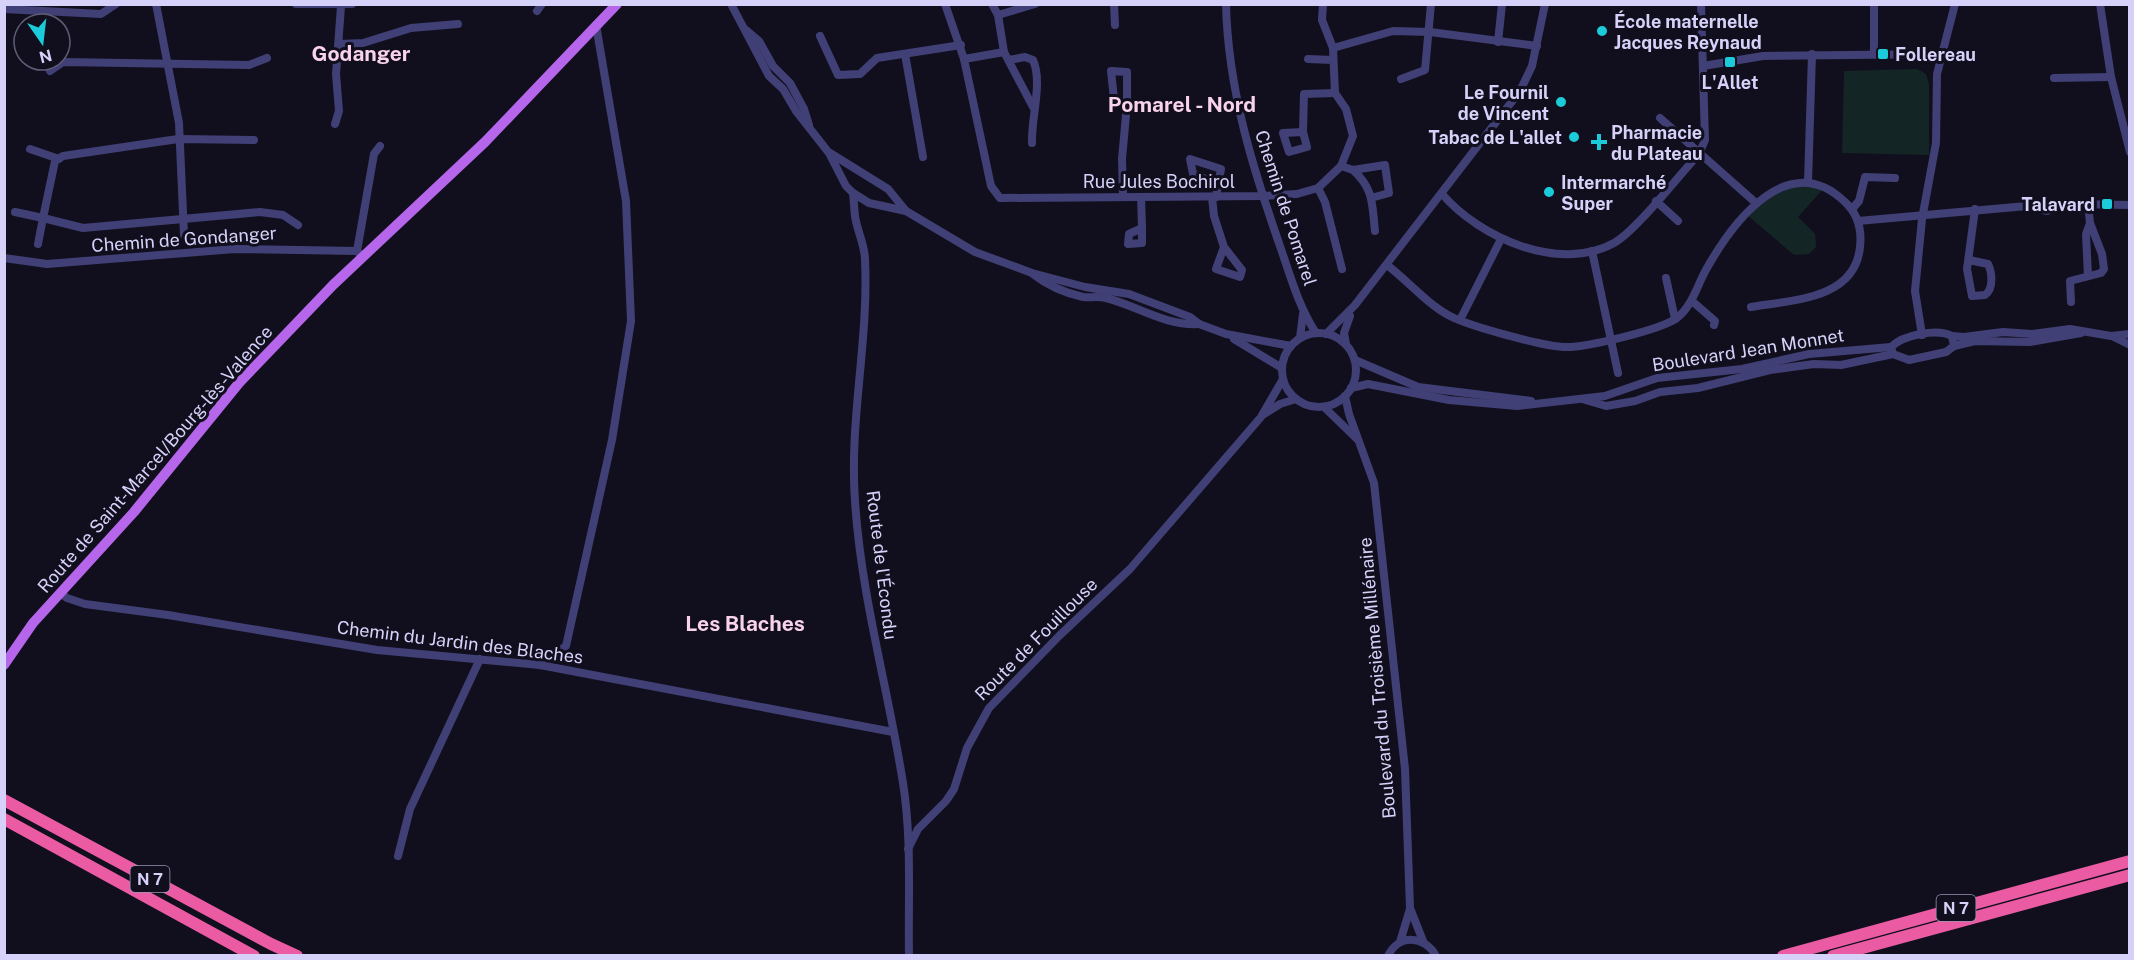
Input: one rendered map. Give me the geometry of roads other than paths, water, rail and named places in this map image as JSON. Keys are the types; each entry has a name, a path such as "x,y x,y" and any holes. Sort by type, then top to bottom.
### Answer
{"highway":[{"name":"N 7","path":"4,800 297,956"},
{"name":"N 7","path":"4,819 254,956"},
{"name":"N 7","path":"1783,956 2130,861"},
{"name":"N 7","path":"1833,956 2130,875"}],"main road":[{"name":"Route de Saint-Marcel/Bourg-lès-Valence","path":"4,665 33,623 134,512 239,383 360,254 485,142 617,4"}],"street":[{"path":"101,4 101,14"},
{"path":"4,9 28,8 101,14 116,4"},
{"path":"156,4 179,123 184,235"},
{"path":"296,4 341,6 352,4"},
{"path":"731,4 743,27 759,41 773,66 790,83 804,109 810,128 829,153 837,171 853,193 869,203 906,211 975,252 1032,273 1085,287 1129,294 1190,317 1199,324 1226,334 1291,346"},
{"name":"Rue Jules Bochirol","path":"945,4 961,45 991,186 1000,198 1262,196 1297,194 1318,188"},
{"path":"992,4 998,15 1006,56 1033,107"},
{"path":"1114,4 1115,25"},
{"name":"Chemin de Pomarel","path":"1226,4 1239,118 1262,196 1303,314 1316,333"},
{"path":"1323,4 1322,20 1333,48 1335,93 1346,109 1353,136 1341,166 1318,188 1325,202 1342,269"},
{"path":"1401,79 1425,70 1431,4"},
{"path":"1498,42 1502,4"},
{"path":"1326,334 1355,305 1520,92 1532,66 1545,4"},
{"path":"1442,194 1501,238 1554,254 1569,255 1592,251 1616,242 1699,154 1706,125 1701,4"},
{"path":"1874,4 1874,54"},
{"path":"1922,335 1915,291 1922,214 1936,143 1937,74 1955,4"},
{"path":"2100,4 2111,77 2126,123 2130,152"},
{"path":"335,124 339,111 336,74 341,6"},
{"path":"998,15 1034,6"},
{"path":"339,44 363,43 411,28 458,24"},
{"path":"540,665 566,646 612,440 631,321 626,201 596,26"},
{"path":"1333,48 1393,31 1430,32 1537,46"},
{"path":"820,36 838,75 860,74 877,58 961,45"},
{"path":"905,54 923,157"},
{"path":"1703,66 1763,57 1812,54 1942,54"},
{"path":"1808,182 1812,54"},
{"path":"964,58 1006,56 1026,57 1033,60 1036,66 1037,90 1033,107 1032,143"},
{"path":"72,62 249,65 267,58"},
{"path":"1308,59 1333,60"},
{"path":"2054,78 2111,77"},
{"path":"1303,132 1304,94 1335,93"},
{"path":"1123,197 1122,159 1127,104"},
{"path":"1660,118 1756,203"},
{"path":"30,149 59,159 178,139 254,140"},
{"path":"360,254 374,154 381,146"},
{"path":"829,153 888,189 906,211"},
{"path":"38,244 56,161 59,159"},
{"path":"837,171 846,163"},
{"path":"1353,170 1385,165 1389,193 1371,198"},
{"path":"1341,166 1353,170 1367,183 1375,231"},
{"path":"1852,209 1858,201 1865,177 1895,178"},
{"path":"1387,265 1442,311 1460,320 1565,347 1611,339 1657,328 1675,319 1692,301 1716,255 1756,203 1779,188 1808,182 1825,187 1852,209 1858,221 1859,255 1852,269 1834,288 1819,296 1751,306"},
{"path":"1218,184 1214,197 1214,216 1224,247"},
{"name":"Route de l'Écondu","path":"853,193 866,267 863,342 855,424 854,498 873,639 903,783 908,851"},
{"path":"1142,197 1142,228"},
{"path":"889,207 895,198"},
{"path":"1656,201 1678,221"},
{"path":"855,210 869,203"},
{"path":"1858,221 1976,209 2027,206 2047,211 2072,204 2130,205"},
{"path":"2071,302 2070,281 2101,273 2104,269 2102,254 2090,223 2088,204"},
{"path":"1969,260 1976,209"},
{"path":"15,212 83,228 260,212 283,215 298,225"},
{"path":"2088,276 2085,234 2090,223"},
{"path":"1460,320 1501,238"},
{"name":"Chemin de Gondanger","path":"4,258 47,264 236,249 360,254"},
{"path":"1592,251 1618,373"},
{"path":"1666,278 1675,319"},
{"path":"1692,301 1715,321 1714,325"},
{"path":"1346,345 1346,325 1355,305"},
{"name":"Chemin de Pomarel","path":"1300,338 1303,314"},
{"name":"Boulevard Jean Monnet","path":"1576,397 1606,406 1635,401 1660,392 1698,388 1750,374 1814,364 1841,365 1892,351 1902,340 1941,332 1964,337 2003,332 2032,334 2070,329 2111,336 2130,334"},
{"name":"Boulevard Jean Monnet","path":"1351,388 1368,384 1466,402 1517,406 1576,397 1605,396 1657,378 1742,369 1809,354 1892,351 1909,360 1946,352 1954,346 1975,341 2030,342 2085,332"},
{"path":"1316,333 1326,334 1346,345 1355,360 1356,374 1345,396 1324,407 1304,404 1296,399 1283,379 1282,368 1291,346 1300,338 1316,333"},
{"path":"1226,334 1282,368"},
{"path":"1952,336 1954,346"},
{"name":"Boulevard Jean Monnet","path":"2111,336 2130,345"},
{"name":"Boulevard Jean Monnet","path":"1355,360 1418,387 1534,402"},
{"name":"Route de Fouillouse","path":"908,851 918,830 946,801 954,789 967,748 988,708 1060,635 1130,569 1262,417 1283,379"},
{"name":"Boulevard du Troisième Millénaire","path":"1345,396 1349,414 1363,447 1374,483 1405,769 1410,908 1422,941"},
{"name":"Route de Fouillouse","path":"1262,417 1280,404 1296,399"},
{"name":"Boulevard du Troisième Millénaire","path":"1324,407 1363,447"},
{"name":"Chemin du Jardin des Blaches","path":"60,593 85,604 241,626 342,645 540,665 893,732"},
{"path":"398,856 410,809 480,659"},
{"path":"908,851 909,956"},
{"name":"Boulevard du Troisième Millénaire","path":"1400,942 1410,908"},
{"path":"1388,956 1400,942 1415,939 1422,941 1436,956"}],"place":[{"name":"École maternelle Jacques Reynaud","path":"1602,31"},
{"name":"Follereau","path":"1883,54"},
{"name":"L'Allet","path":"1730,62"},
{"name":"Le Fournil de Vincent","path":"1561,102"},
{"name":"Tabac de L'allet","path":"1574,137"},
{"name":"Pharmacie du Plateau","path":"1599,142"},
{"name":"Intermarché Super","path":"1549,192"},
{"name":"Talavard","path":"2107,204"}],"district":[{"name":"Godanger","path":"361,53"},
{"name":"Pomarel - Nord","path":"1182,104"},
{"name":"Les Blaches","path":"745,623"}]}
